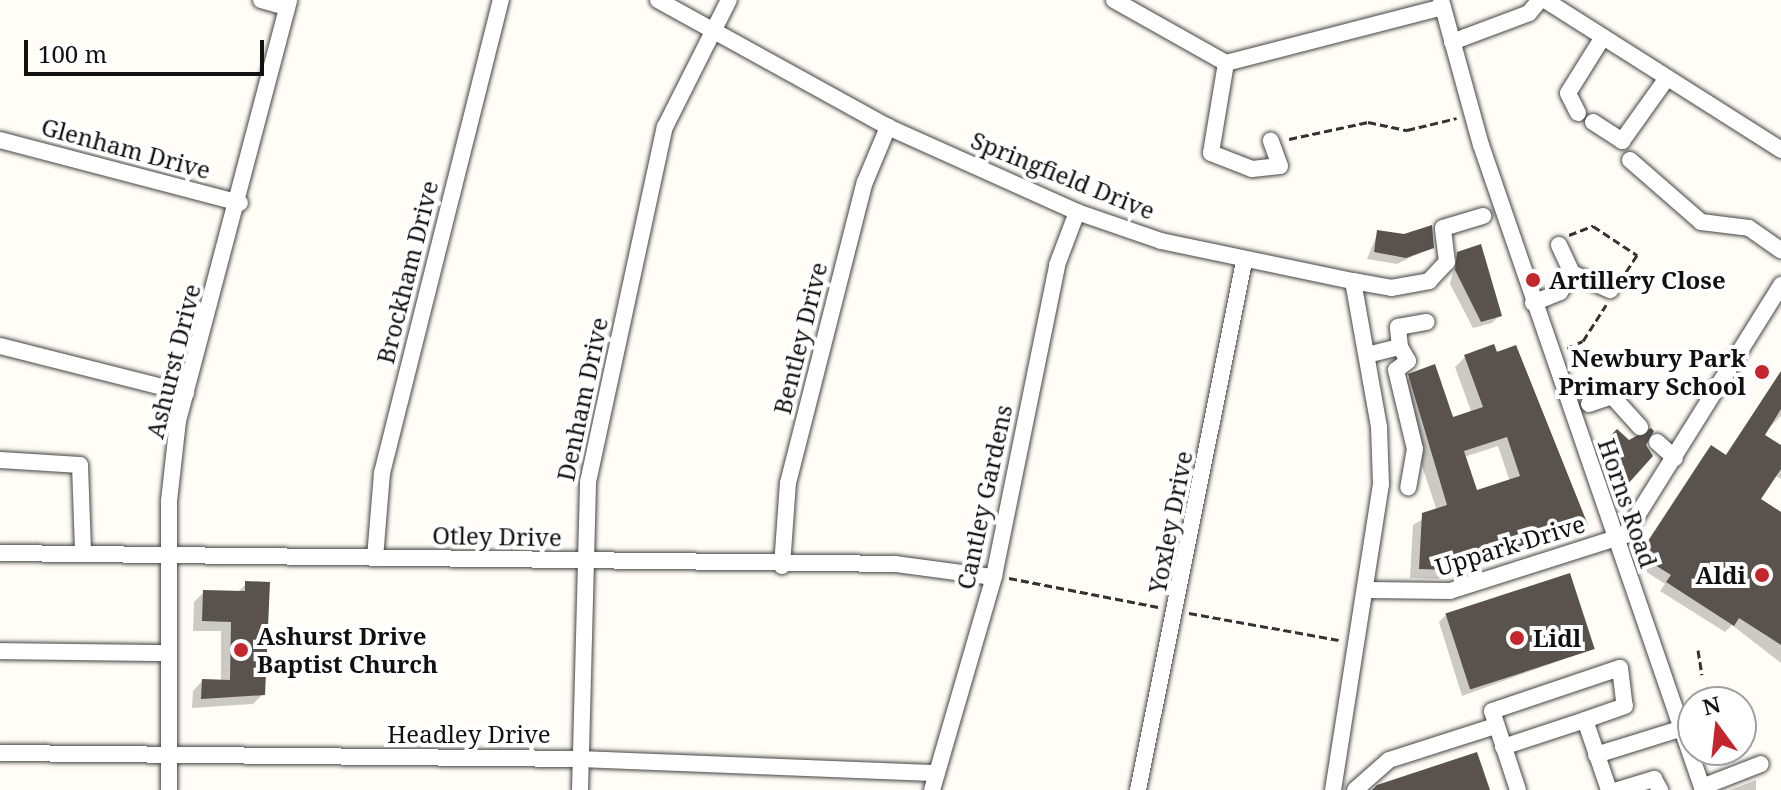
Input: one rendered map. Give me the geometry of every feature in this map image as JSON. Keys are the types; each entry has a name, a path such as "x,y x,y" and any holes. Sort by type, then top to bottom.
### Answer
{"street":[{"path":"261,0 288,3"},
{"name":"Brockham Drive","path":"375,558 382,473 501,0"},
{"name":"Springfield Drive","path":"658,0 710,33 888,127 1077,212 1244,262 1391,288 1429,281 1447,262 1443,228 1483,216"},
{"name":"Denham Drive","path":"580,790 588,482 665,127 729,0"},
{"path":"1114,0 1226,63 1442,4"},
{"path":"1452,42 1529,13 1543,0 1781,150"},
{"name":"Ashurst Drive","path":"169,790 169,501 186,393 240,203 288,3"},
{"name":"Horns Road","path":"1442,4 1472,115 1533,303 1677,720"},
{"path":"1578,113 1568,93 1603,37"},
{"path":"1226,63 1211,153 1252,169 1280,166 1272,146"},
{"path":"1593,122 1622,141 1667,78"},
{"name":"Bentley Drive","path":"782,566 788,483 865,182 888,127"},
{"name":"Glenham Drive","path":"0,140 240,203"},
{"path":"1630,160 1701,222 1749,228 1781,250"},
{"name":"Cantley Gardens","path":"932,790 993,577 1057,265 1077,212"},
{"path":"1559,245 1572,273 1610,290"},
{"name":"Yoxley Drive","path":"1138,790 1244,262"},
{"path":"1533,303 1560,292 1572,273"},
{"path":"1333,790 1368,590 1381,456 1353,281"},
{"path":"1616,538 1631,531 1781,285"},
{"path":"1408,487 1415,449 1396,370 1408,361 1400,347 1398,327 1427,322"},
{"path":"0,346 186,393"},
{"path":"1367,355 1400,347"},
{"path":"1589,404 1612,396 1640,427"},
{"path":"1657,442 1675,458"},
{"path":"0,460 80,465 83,553"},
{"name":"Uppark Drive","path":"1368,590 1450,591 1616,538"},
{"name":"Otley Drive","path":"0,553 782,566 895,564 993,577"},
{"path":"0,651 168,653"},
{"path":"1503,747 1625,706 1620,668 1492,711 1495,726 1518,790"},
{"path":"1585,720 1609,790"},
{"path":"1355,790 1402,754 1495,726"},
{"path":"1596,755 1677,730"},
{"name":"Headley Drive","path":"0,753 581,759 937,773"},
{"path":"1703,788 1761,764"},
{"name":"Horns Road","path":"1694,766 1703,788"},
{"path":"1618,790 1654,779 1660,790"}],"path":[{"path":"1272,146 1280,141 1368,122 1407,130 1472,115"},
{"path":"1698,650 1702,675"}],"building":[{"path":"1432,225 1434,248 1406,258 1374,252 1377,230 1404,234"},
{"path":"1481,244 1502,316 1481,322 1455,270 1457,252"},
{"path":"1494,344 1497,352 1516,345 1588,525 1515,553 1448,570 1419,569 1422,513 1447,505 1408,374 1435,364 1453,417 1483,407 1464,355","holes":["1507,437 1520,476 1477,490 1464,451"]},
{"path":"1781,371 1781,409 1765,435 1781,445 1781,469 1761,499 1781,512 1781,645 1739,618 1734,626 1666,582 1671,575 1639,555 1711,445 1726,455"},
{"path":"1651,428 1654,431 1646,445 1653,456 1627,485 1607,467 1615,458 1601,445 1617,429 1629,440"},
{"path":"1570,573 1595,649 1470,690 1445,613"},
{"path":"245,581 270,582 265,695 201,699 202,679 230,680 231,622 202,621 203,590 245,591"},
{"path":"1477,752 1490,790 1372,790 1377,785"}],"place":[{"name":"Artillery Close","path":"1533,280"},
{"name":"Newbury Park Primary School","path":"1762,372"},
{"name":"Aldi","path":"1762,575"},
{"name":"Lidl","path":"1517,638"},
{"name":"Ashurst Drive Baptist Church","path":"241,650"}]}
